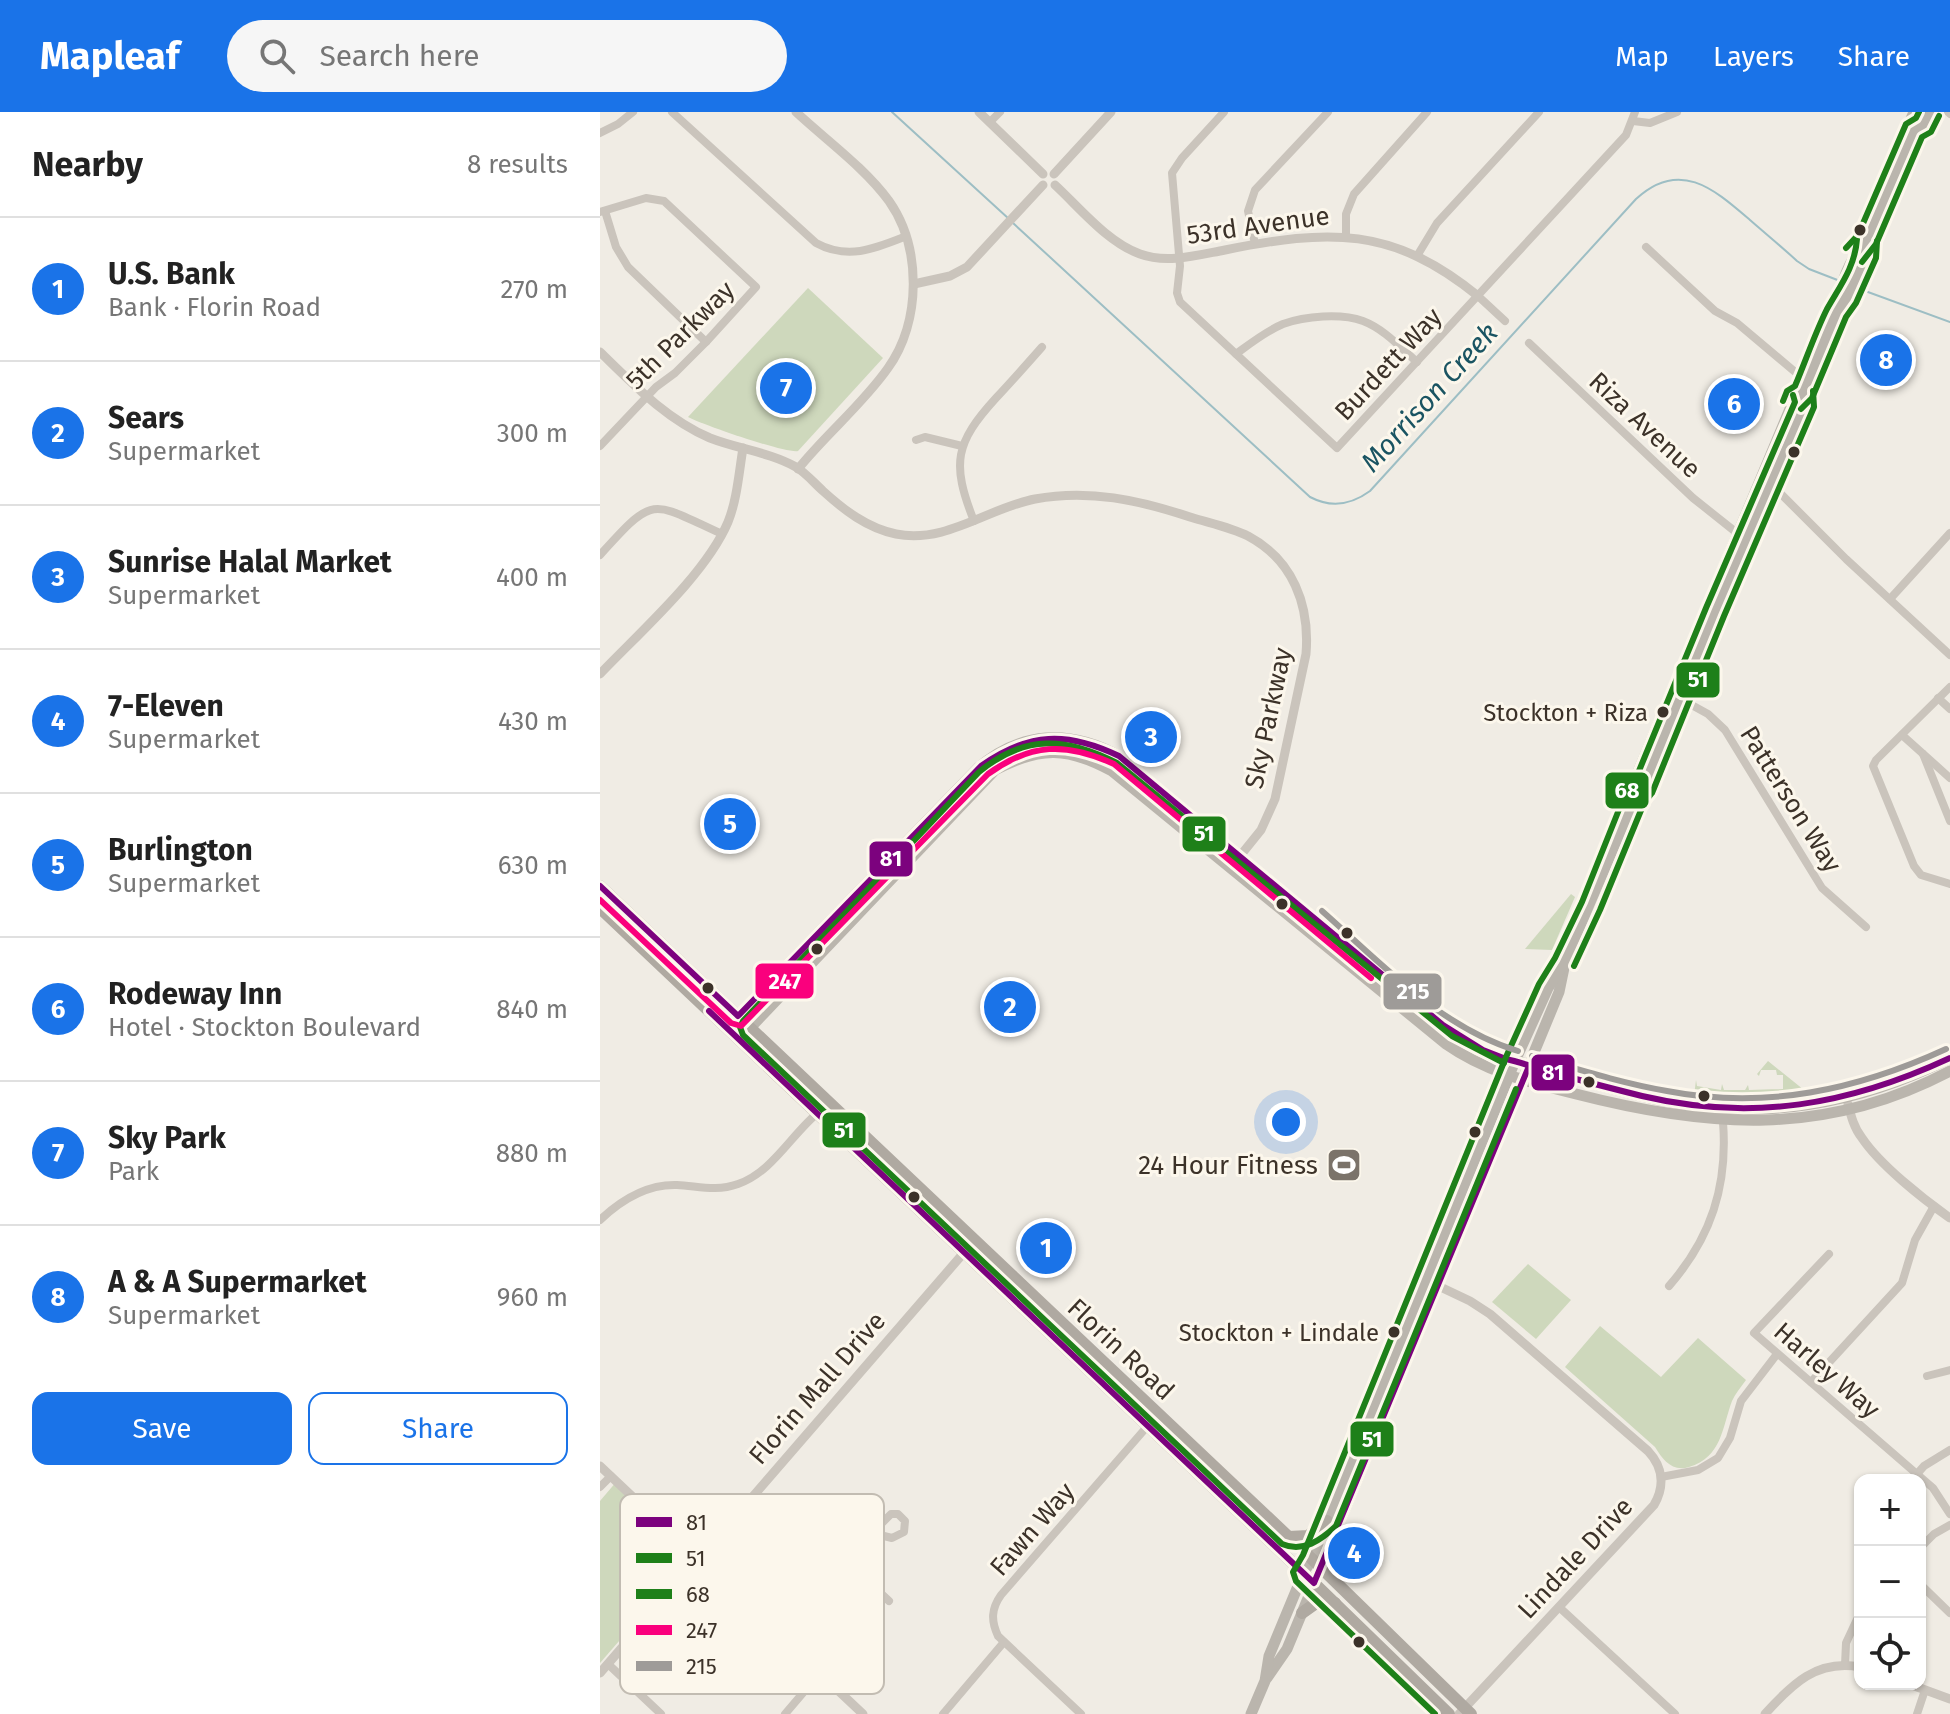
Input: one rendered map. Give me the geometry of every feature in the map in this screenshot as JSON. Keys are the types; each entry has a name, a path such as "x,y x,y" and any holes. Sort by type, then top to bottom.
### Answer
{"main road":[{"path":"1635,797 1633,784 1693,641 1767,480 1795,397 1805,387 1852,274 1855,253 1867,240 1915,129 1911,119 1914,112"},
{"path":"1915,129 1923,126 1930,112"},
{"path":"1516,1079 1515,1061 1548,988 1564,963 1635,797 1643,789 1743,535"},
{"path":"1679,698 1678,689 1695,650 1693,641"},
{"path":"732,1032 738,1016 973,773 997,754 1025,740 1067,737 1097,745 1119,756 1425,1010 1483,1050 1529,1066 1688,1105 1724,1110 1848,1103 1950,1058"},
{"path":"732,1032 750,1028 995,770 1014,760 1047,751 1089,758 1112,771 1456,1052 1484,1068 1607,1102 1677,1117 1723,1122 1766,1122 1894,1096 1950,1071"},
{"path":"919,850 925,823"},
{"path":"906,864 909,839"},
{"path":"841,931 844,917 861,898 866,884"},
{"name":"Florin Road","path":"600,886 1317,1563 1465,1712"},
{"name":"Florin Road","path":"600,908 1449,1714"},
{"path":"813,961 817,947 831,932 835,916"},
{"path":"1329,948 1345,952 1371,972 1377,970"},
{"path":"1265,1681 1269,1656 1303,1574 1317,1563 1516,1079 1529,1066 1559,992 1564,963"},
{"path":"1376,986 1381,981 1411,1004 1425,1010"},
{"path":"1607,1102 1626,1099 1671,1108 1688,1105"},
{"path":"1723,1122 1728,1115 1759,1114 1771,1108"},
{"path":"1251,1714 1265,1681 1285,1654 1314,1583 1327,1521 1431,1283"},
{"path":"1289,1537 1308,1536 1327,1521"},
{"path":"1302,1613 1316,1603 1335,1603"}],"street":[{"path":"600,133 633,112"},
{"path":"672,112 816,243 836,251 857,253 904,237"},
{"path":"796,112 885,197 898,215 914,284 911,313 896,355 880,378 798,469"},
{"path":"979,112 1043,174"},
{"path":"990,122 1000,112"},
{"path":"1054,174 1111,112"},
{"name":"Burdett Way","path":"1224,112 1173,169 1179,259 1177,293 1180,302 1337,448 1626,135 1634,117"},
{"path":"1255,244 1248,211 1255,190 1328,112"},
{"path":"1346,236 1346,214 1354,194 1427,112"},
{"path":"1417,256 1437,223 1535,116 1524,112"},
{"path":"1634,117 1650,123 1677,112"},
{"path":"1043,174 1054,174"},
{"path":"1043,174 1043,185"},
{"path":"1043,185 1055,185 1054,174"},
{"path":"914,284 950,276 967,267 1043,185"},
{"name":"53rd Avenue","path":"1055,185 1124,246 1146,256 1179,259 1293,237 1346,236 1390,245 1417,256 1478,296"},
{"name":"5th Parkway","path":"600,446 706,342 756,287 664,201 646,198 602,212"},
{"path":"602,212 628,267 706,342"},
{"path":"1646,247 1715,311 1737,323 1805,387"},
{"path":"1478,296 1505,321"},
{"path":"1236,354 1283,324 1344,317 1364,322 1389,336 1417,362"},
{"name":"Riza Avenue","path":"1529,343 1693,498 1743,535"},
{"path":"974,521 961,481 962,446 973,424 1042,347"},
{"name":"Sky Parkway","path":"600,352 647,397 691,429 755,450 798,469 849,513 894,534 945,532 1003,507 1045,498 1091,495 1126,498 1241,533 1260,543 1286,569 1306,613 1306,654 1275,799 1261,830 1231,867"},
{"path":"916,440 925,437 962,446"},
{"path":"600,674 714,549 731,512 743,448"},
{"path":"1767,480 1949,652"},
{"path":"600,555 633,518 653,508 668,509 722,534"},
{"path":"1890,599 1946,544 1950,533"},
{"path":"1950,687 1873,766 1914,866 1921,875 1950,884"},
{"name":"Patterson Way","path":"1679,698 1708,714 1725,730 1822,888 1866,927"},
{"path":"1938,698 1950,709"},
{"path":"1902,735 1950,778"},
{"path":"1923,754 1950,821"},
{"path":"1848,1103 1854,1124 1866,1144 1950,1218"},
{"path":"600,1220 631,1197 653,1188 676,1185 718,1189 745,1181 768,1165 816,1113 828,1111 866,1147 876,1147"},
{"path":"1669,1286 1703,1240 1711,1220 1720,1177 1723,1122"},
{"path":"1811,1382 1902,1283 1915,1240 1934,1206"},
{"name":"Florin Mall Drive","path":"755,1494 974,1241"},
{"name":"Harley Way","path":"1829,1254 1754,1333 1917,1474"},
{"path":"1431,1283 1490,1314 1648,1451 1657,1463 1661,1477 1698,1470 1718,1458 1730,1438 1745,1394 1777,1354"},
{"path":"1927,1376 1950,1370"},
{"name":"Fawn Way","path":"1004,1642 993,1622 997,1601 1158,1414"},
{"path":"1917,1474 1950,1450"},
{"path":"600,1466 630,1494"},
{"path":"600,1487 611,1476"},
{"name":"Lindale Drive","path":"1465,1712 1654,1505 1660,1491 1661,1477"},
{"name":"Harley Way","path":"1926,1483 1937,1493 1950,1514"},
{"path":"1922,1546 1950,1525"},
{"path":"1926,1590 1950,1613"},
{"path":"884,1596 889,1601"},
{"path":"1559,1607 1675,1714"},
{"path":"1845,1665 1846,1643 1858,1618"},
{"path":"943,1714 1004,1642 1081,1714"},
{"name":"Florin Mall Drive","path":"600,1673 620,1650"},
{"path":"608,1664 620,1675"},
{"path":"1765,1714 1786,1690 1806,1675 1829,1666 1854,1666"},
{"path":"1917,1714 1925,1690 1950,1699"},
{"path":"640,1694 661,1714"},
{"path":"785,1714 802,1694"},
{"path":"842,1694 863,1714"}],"green space":[{"path":"808,288 883,358 798,451 762,444 688,417"},
{"path":"1571,894 1575,897 1552,950 1525,949"},
{"path":"1768,1061 1809,1094 1737,1100 1694,1096 1696,1080 1697,1086 1721,1090 1722,1084 1724,1090 1745,1090 1748,1085 1749,1090 1783,1089 1783,1075 1777,1075 1776,1070 1761,1070 1759,1076 1757,1074"},
{"path":"1528,1264 1571,1300 1536,1339 1492,1302"},
{"path":"1600,1326 1661,1377 1698,1338 1746,1380 1733,1398 1719,1440 1708,1456 1689,1467 1678,1468 1669,1464 1655,1447 1565,1367"},
{"path":"617,1481 629,1494 620,1494 620,1640 600,1663 600,1501"}],"waterway":[{"name":"Morrison Creek","path":"892,112 1009,219"},
{"name":"Morrison Creek","path":"1013,223 1310,497 1333,504 1348,502 1370,491 1636,199 1652,187 1667,181 1682,180 1710,189 1797,261 1840,281"},
{"name":"Morrison Creek","path":"1857,288 1950,322"}],"transit line":[{"name":"68","path":"1846,248 1858,235 1906,124 1919,112"},
{"name":"51","path":"1862,262 1876,244 1922,137 1931,132 1939,116"},
{"name":"68","path":"1783,401 1787,391 1795,386 1823,318 1850,267 1857,239"},
{"name":"51","path":"1801,409 1812,398 1846,317 1856,303 1876,258 1877,241"},
{"name":"51","path":"1574,966 1644,803 1652,793 1814,407 1813,391"},
{"name":"68","path":"1435,1714 1296,1581 1293,1572 1303,1555 1506,1057 1539,984 1582,902 1626,792 1634,783 1795,402 1793,395"},
{"name":"81","path":"600,886 738,1016 981,766 1032,741 1065,739 1119,756 1443,1025 1483,1050 1506,1059 1570,1078 1683,1104 1761,1108 1837,1098 1912,1074 1950,1058"},
{"name":"51","path":"1504,1063 1452,1036 1117,763 1063,744 1029,746 1013,751 979,772 740,1027 743,1035 1282,1544 1297,1547 1311,1544 1336,1526 1516,1089"},
{"name":"247","path":"600,900 731,1023 741,1026 988,774 1034,751 1064,749 1114,764 1371,978"},
{"name":"215","path":"1322,911 1413,992 1438,1010 1490,1041 1518,1051"},
{"name":"81","path":"709,1011 1314,1583 1529,1066"},
{"name":"215","path":"1532,1056 1650,1088 1739,1098 1775,1097 1844,1085 1879,1076 1946,1049"}],"place":[{"name":"A & A Supermarket","path":"1886,360"},
{"name":"Sky Park","path":"786,388"},
{"name":"Rodeway Inn","path":"1734,404"},
{"name":"Stockton + Riza","path":"1663,712"},
{"name":"Sunrise Halal Market","path":"1151,737"},
{"name":"Burlington","path":"730,824"},
{"name":"Sears","path":"1010,1007"},
{"name":"24 Hour Fitness","path":"1344,1165"},
{"name":"U.S. Bank","path":"1046,1248"},
{"name":"Stockton + Lindale","path":"1394,1332"},
{"name":"7-Eleven","path":"1354,1553"}]}
